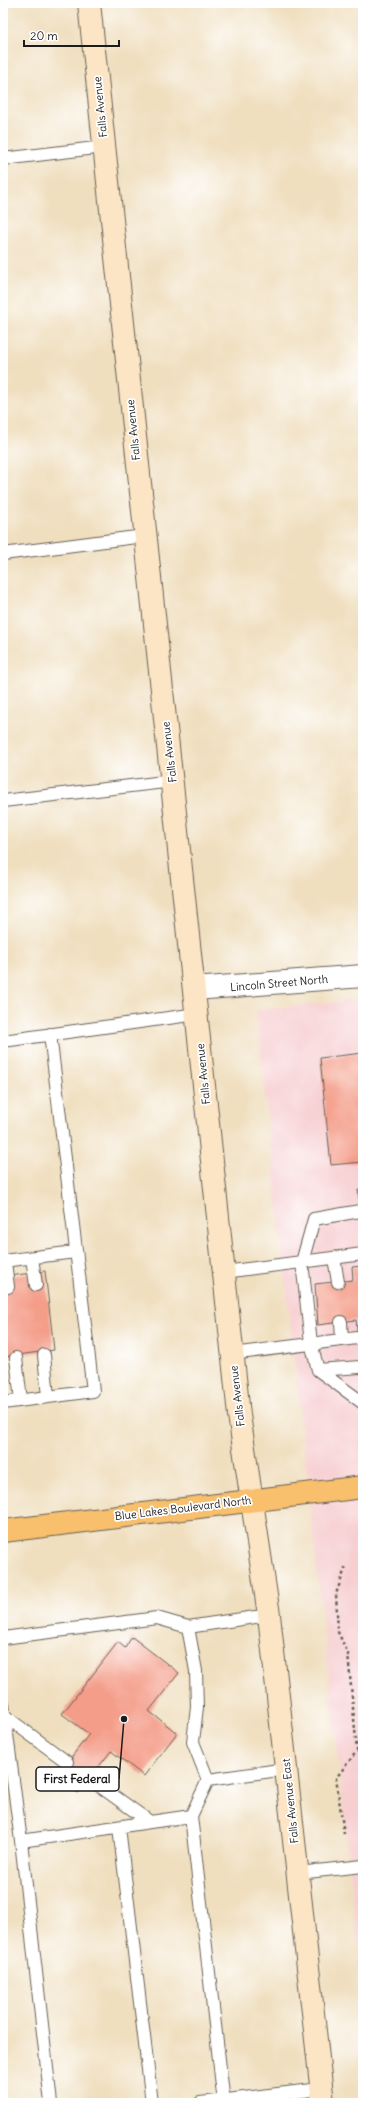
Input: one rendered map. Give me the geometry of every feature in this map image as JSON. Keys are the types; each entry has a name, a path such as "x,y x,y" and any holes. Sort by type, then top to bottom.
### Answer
{"main road":[{"name":"Falls Avenue","path":"89,3 144,536 173,781 232,1354 251,1500"},
{"name":"Blue Lakes Boulevard North","path":"3,1531 363,1487"},
{"name":"Falls Avenue East","path":"251,1500 269,1615 322,2096"}],"street":[{"name":"Lincoln Street North","path":"194,989 363,976"}],"lane":[{"path":"3,159 104,147"},
{"path":"3,554 144,536"},
{"path":"3,801 173,781"},
{"path":"3,1041 196,1014"},
{"path":"3,1403 92,1391 50,1034"},
{"path":"360,1211 314,1219 302,1262 311,1343 318,1370 363,1403"},
{"path":"8,1287 4,1261 75,1252"},
{"path":"224,1272 363,1254"},
{"path":"32,1258 36,1285"},
{"path":"334,1258 338,1282"},
{"path":"341,1322 342,1340"},
{"path":"232,1354 357,1338"},
{"path":"44,1355 48,1397"},
{"path":"16,1358 21,1400"},
{"path":"318,1370 360,1367"},
{"path":"3,1638 157,1618 188,1626 269,1615"},
{"path":"188,1626 196,1671 197,1707 193,1742 208,1780 191,1816 224,2102"},
{"path":"4,1710 67,1762"},
{"path":"4,1710 21,1841 51,2103"},
{"path":"208,1780 286,1769"},
{"path":"90,1779 150,1822"},
{"path":"21,1841 191,1816"},
{"path":"119,1827 152,2103"},
{"path":"298,1873 363,1866"},
{"path":"200,2103 322,2096"}],"path":[{"path":"344,1834 336,1778 357,1751 348,1654 338,1632 336,1594 346,1566"}],"shaded area":[{"path":"363,999 363,1991 256,1010"}],"building":[{"path":"363,1053 363,1162 331,1165 320,1058"},
{"path":"358,1190 363,1190 363,1225 362,1225"},
{"path":"363,1266 362,1381 356,1320 318,1325 315,1284 353,1280 352,1267"},
{"path":"45,1271 54,1350 3,1357 3,1277"},
{"path":"132,1637 179,1673 149,1711 177,1733 144,1776 111,1751 78,1793 57,1776 89,1734 62,1714 118,1642 125,1648"}],"place":[{"name":"First Federal","path":"124,1719"}]}
